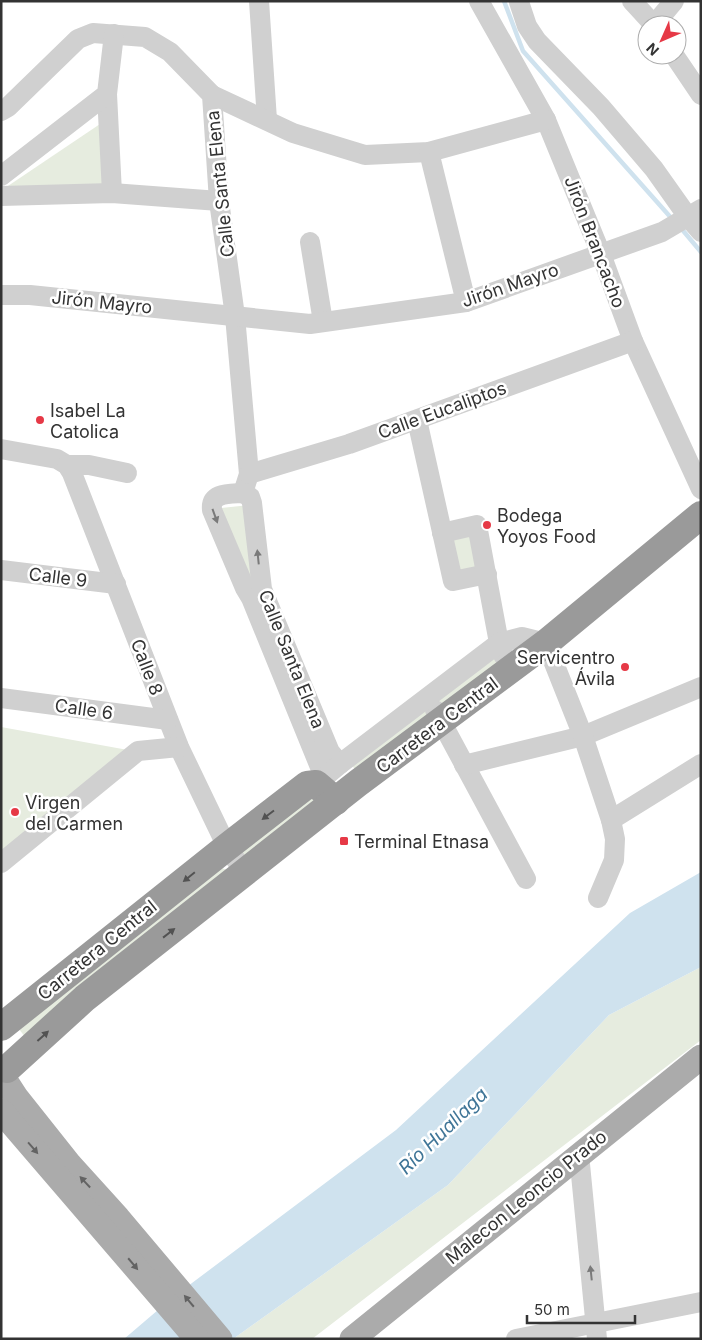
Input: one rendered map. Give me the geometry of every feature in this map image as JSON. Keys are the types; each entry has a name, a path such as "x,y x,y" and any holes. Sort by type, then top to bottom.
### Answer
{"highway":[{"name":"Carretera Central","path":"4,1071 85,998 245,873 325,788 442,722 546,643 701,515"},
{"name":"Carretera Central","path":"1,1027 227,846 307,785 325,788"}],"main road":[{"name":"Malecon Leoncio Prado","path":"352,1339 701,1057"},
{"path":"4,1071 16,1097 70,1166 197,1339"},
{"path":"1,1111 110,1222 220,1339"}],"street":[{"path":"259,1 267,120"},
{"name":"Jirón Brancacho","path":"479,1 546,120 601,254 633,341 701,489"},
{"path":"632,1 645,15"},
{"path":"662,15 674,1"},
{"path":"520,2 527,26 537,41 600,107 648,162 693,219"},
{"name":"Calle Santa Elena","path":"1,110 8,107 78,39 93,33 145,36 170,52 212,95 219,201 235,316 246,483 252,503 262,589 330,752 340,764"},
{"path":"112,193 107,94 114,34"},
{"path":"681,65 701,95"},
{"path":"1,176 107,94"},
{"path":"212,95 293,132 365,155 429,152 546,120"},
{"path":"429,152 466,302"},
{"path":"1,196 112,193 219,201"},
{"name":"Jirón Mayro","path":"1,295 30,295 310,324 466,302 662,232 693,219"},
{"path":"310,242 323,322"},
{"name":"Calle Eucaliptos","path":"325,788 253,603 212,510 215,498 246,483 349,444 633,341"},
{"path":"417,420 453,581 488,574"},
{"path":"1,449 128,473"},
{"name":"Calle 8","path":"62,462 72,473 179,747 227,846 245,873"},
{"path":"442,533 477,525 500,643 509,672"},
{"name":"Calle 9","path":"1,570 116,584"},
{"path":"325,788 340,764 500,643 522,636 546,643 583,736 611,820 615,839 614,860 598,898"},
{"path":"464,765 583,736 701,687"},
{"path":"428,697 526,879"},
{"name":"Calle 6","path":"1,698 168,720"},
{"path":"1,863 138,751 179,747"},
{"path":"611,820 701,764"},
{"path":"579,1154 597,1331"},
{"path":"516,1339 597,1331 701,1302"}],"shaded area":[{"path":"106,120 104,188 2,190"},
{"path":"250,505 254,585 221,508"},
{"path":"475,533 483,569 458,573 450,538"},
{"path":"496,651 500,663 438,710 434,698"},
{"path":"423,707 430,718 358,773 350,763"},
{"path":"1,727 128,750 1,854"},
{"path":"306,795 319,797 245,859 240,847"},
{"path":"218,867 228,870 25,1037 19,1029"},
{"path":"701,967 701,1040 312,1339 233,1339 448,1185 609,1015"}],"water":[{"name":"Río Huallaga","path":"701,872 701,967 609,1015 448,1185 233,1339 124,1339 172,1298 396,1130 630,913"}],"waterway":[{"path":"504,1 523,51 673,220"},
{"path":"680,227 701,252"}],"place":[{"name":"Isabel La Catolica","path":"40,420"},
{"name":"Bodega Yoyos Food","path":"487,525"},
{"name":"Servicentro Ávila","path":"625,667"},
{"name":"Virgen del Carmen","path":"15,812"},
{"name":"Terminal Etnasa","path":"344,841"}]}
